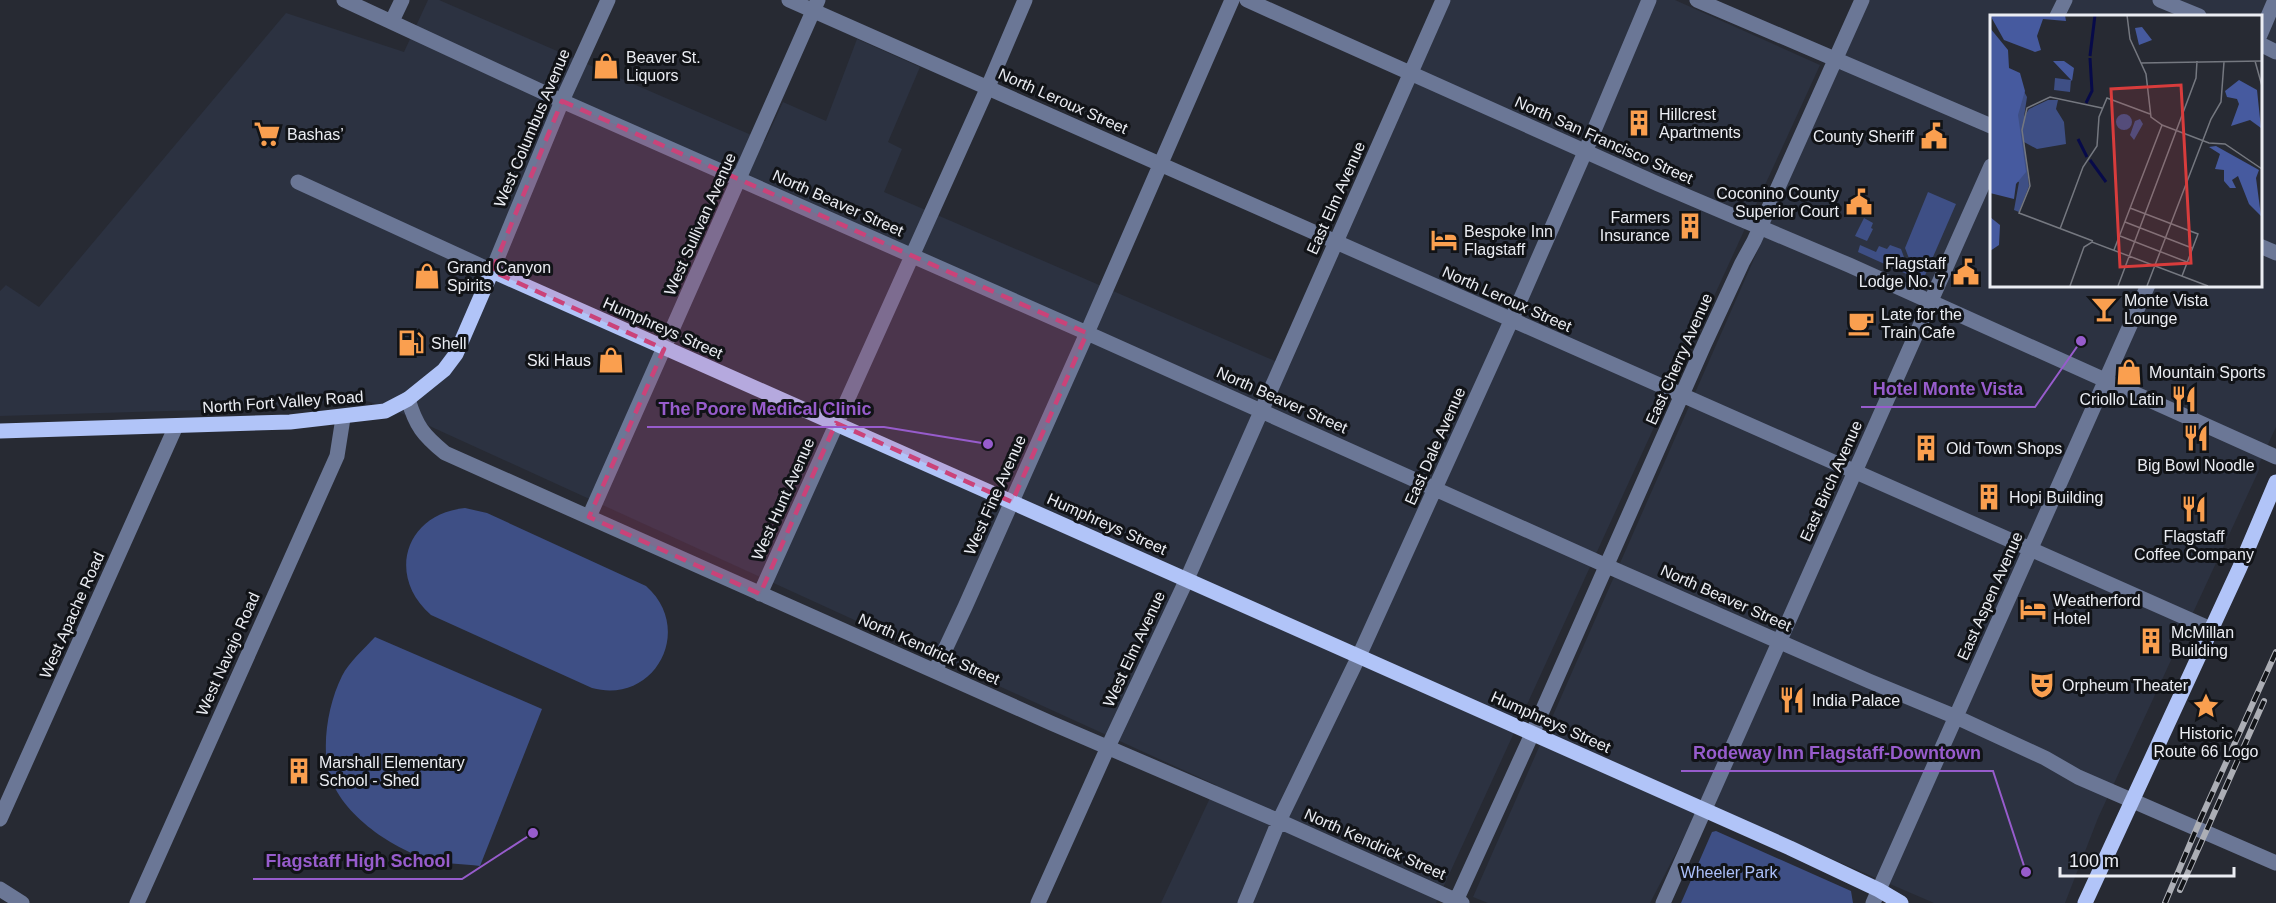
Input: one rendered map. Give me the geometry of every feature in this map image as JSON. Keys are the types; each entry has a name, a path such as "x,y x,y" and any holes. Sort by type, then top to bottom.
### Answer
{"main road":[{"name":"Humphreys Street","path":"492,271 1705,810 1876,896 1901,903"},
{"name":"North Fort Valley Road","path":"0,431 290,422 343,418 385,411 408,399 444,370 456,354 492,271"},
{"path":"2085,903 2276,482"}],"street":[{"name":"North Beaver Street","path":"344,0 562,101 1607,566 1956,717 2045,758 2078,777 2276,863"},
{"path":"392,21 402,0"},
{"name":"West Columbus Avenue","path":"492,271 562,101 608,0"},
{"name":"North Leroux Street","path":"789,0 816,5 988,87 1160,164 2211,629"},
{"name":"West Hunt Avenue","path":"760,594 1025,0"},
{"name":"West Fine Avenue","path":"935,670 1087,333 1232,0"},
{"name":"North San Francisco Street","path":"1247,0 1585,152 1761,226 2106,379 2276,457"},
{"name":"East Elm Avenue","path":"1261,411 1443,0"},
{"name":"East Dale Avenue","path":"1245,903 1279,821 1436,489 1585,152 1649,0"},
{"path":"1697,0 1990,126"},
{"name":"East Cherry Avenue","path":"1457,902 1862,0"},
{"path":"2058,15 2065,0"},
{"path":"2160,0 2197,15"},
{"path":"2261,31 2275,0"},
{"name":"West Sullivan Avenue","path":"589,517 816,5"},
{"path":"2261,45 2276,52"},
{"name":"East Birch Avenue","path":"1663,903 1990,168"},
{"name":"Humphreys Street","path":"298,182 492,271"},
{"path":"2261,247 2276,253"},
{"name":"East Aspen Avenue","path":"1876,896 2148,286"},
{"name":"North Kendrick Street","path":"408,399 416,424 423,434 445,453 760,594 1279,821 1457,902"},
{"name":"West Elm Avenue","path":"1038,903 1187,579 1261,411"},
{"name":"West Navajo Road","path":"137,903 337,456 343,418"},
{"name":"West Apache Road","path":"0,819 176,426"},
{"path":"0,889 22,903"}],"highlighted area":[{"path":"562,101 1087,333 1012,502 836,423 760,594 589,517 664,349 492,271"}],"shaded area":[{"path":"428,0 439,0 765,141 783,102 826,121 857,39 920,67 888,142 902,149 884,192 1289,367 1451,0 1675,0 1820,65 1436,903 1161,903 1216,785 390,408 363,400 235,409 0,416 0,291 6,285 39,307 286,13 404,52"},
{"path":"1868,0 2276,0 2276,427 2259,464 2259,470 2098,818 2065,903 1934,903 1702,803 1650,903 1488,903 1473,897"}],"green space":[{"path":"1928,192 1956,204 1923,280 1916,277 1905,248"},
{"path":"1864,218 1873,223 1871,228 1873,229 1867,241 1855,236"},
{"path":"1860,245 1876,252 1879,246 1887,249 1890,245 1901,249 1911,276 1858,252"},
{"path":"465,508 487,513 646,586 660,603 667,622 667,642 661,660 650,675 634,685 614,690 592,688 431,615 417,599 409,583 406,566 409,549 416,534 428,522 444,513"},
{"path":"375,637 542,709 480,866 430,860 399,847 354,814 333,785 326,758 326,734 333,697 345,671"},
{"name":"Wheeler Park","path":"1716,831 1851,891 1853,903 1681,903 1712,832"}],"railway":[{"path":"2165,903 2276,652"},
{"path":"2180,890 2264,701"}],"place":[{"name":"Beaver St. Liquors","path":"606,66"},
{"name":"Hillcrest Apartments","path":"1639,123"},
{"name":"Bashas’","path":"267,134"},
{"name":"County Sheriff","path":"1934,136"},
{"name":"Coconino County Superior Court","path":"1859,202"},
{"name":"Farmers Insurance","path":"1690,226"},
{"name":"Bespoke Inn Flagstaff","path":"1444,240"},
{"name":"Flagstaff Lodge No. 7","path":"1966,272"},
{"name":"Grand Canyon Spirits","path":"427,276"},
{"name":"Monte Vista Lounge","path":"2104,309"},
{"name":"Late for the Train Cafe","path":"1861,323"},
{"name":"Hotel Monte Vista","path":"2081,341"},
{"name":"Shell","path":"411,343"},
{"name":"Ski Haus","path":"611,360"},
{"name":"Mountain Sports","path":"2129,372"},
{"name":"Criollo Latin","path":"2184,399"},
{"name":"Big Bowl Noodle","path":"2196,438"},
{"name":"The Poore Medical Clinic","path":"988,444"},
{"name":"Old Town Shops","path":"1926,448"},
{"name":"Hopi Building","path":"1989,497"},
{"name":"Flagstaff Coffee Company","path":"2194,509"},
{"name":"Weatherford Hotel","path":"2033,609"},
{"name":"McMillan Building","path":"2151,641"},
{"name":"Orpheum Theater","path":"2042,685"},
{"name":"India Palace","path":"1792,700"},
{"name":"Historic Route 66 Logo","path":"2206,706"},
{"name":"Marshall Elementary School - Shed","path":"299,771"},
{"name":"Flagstaff High School","path":"533,833"},
{"name":"Rodeway Inn Flagstaff-Downtown","path":"2026,872"}]}
